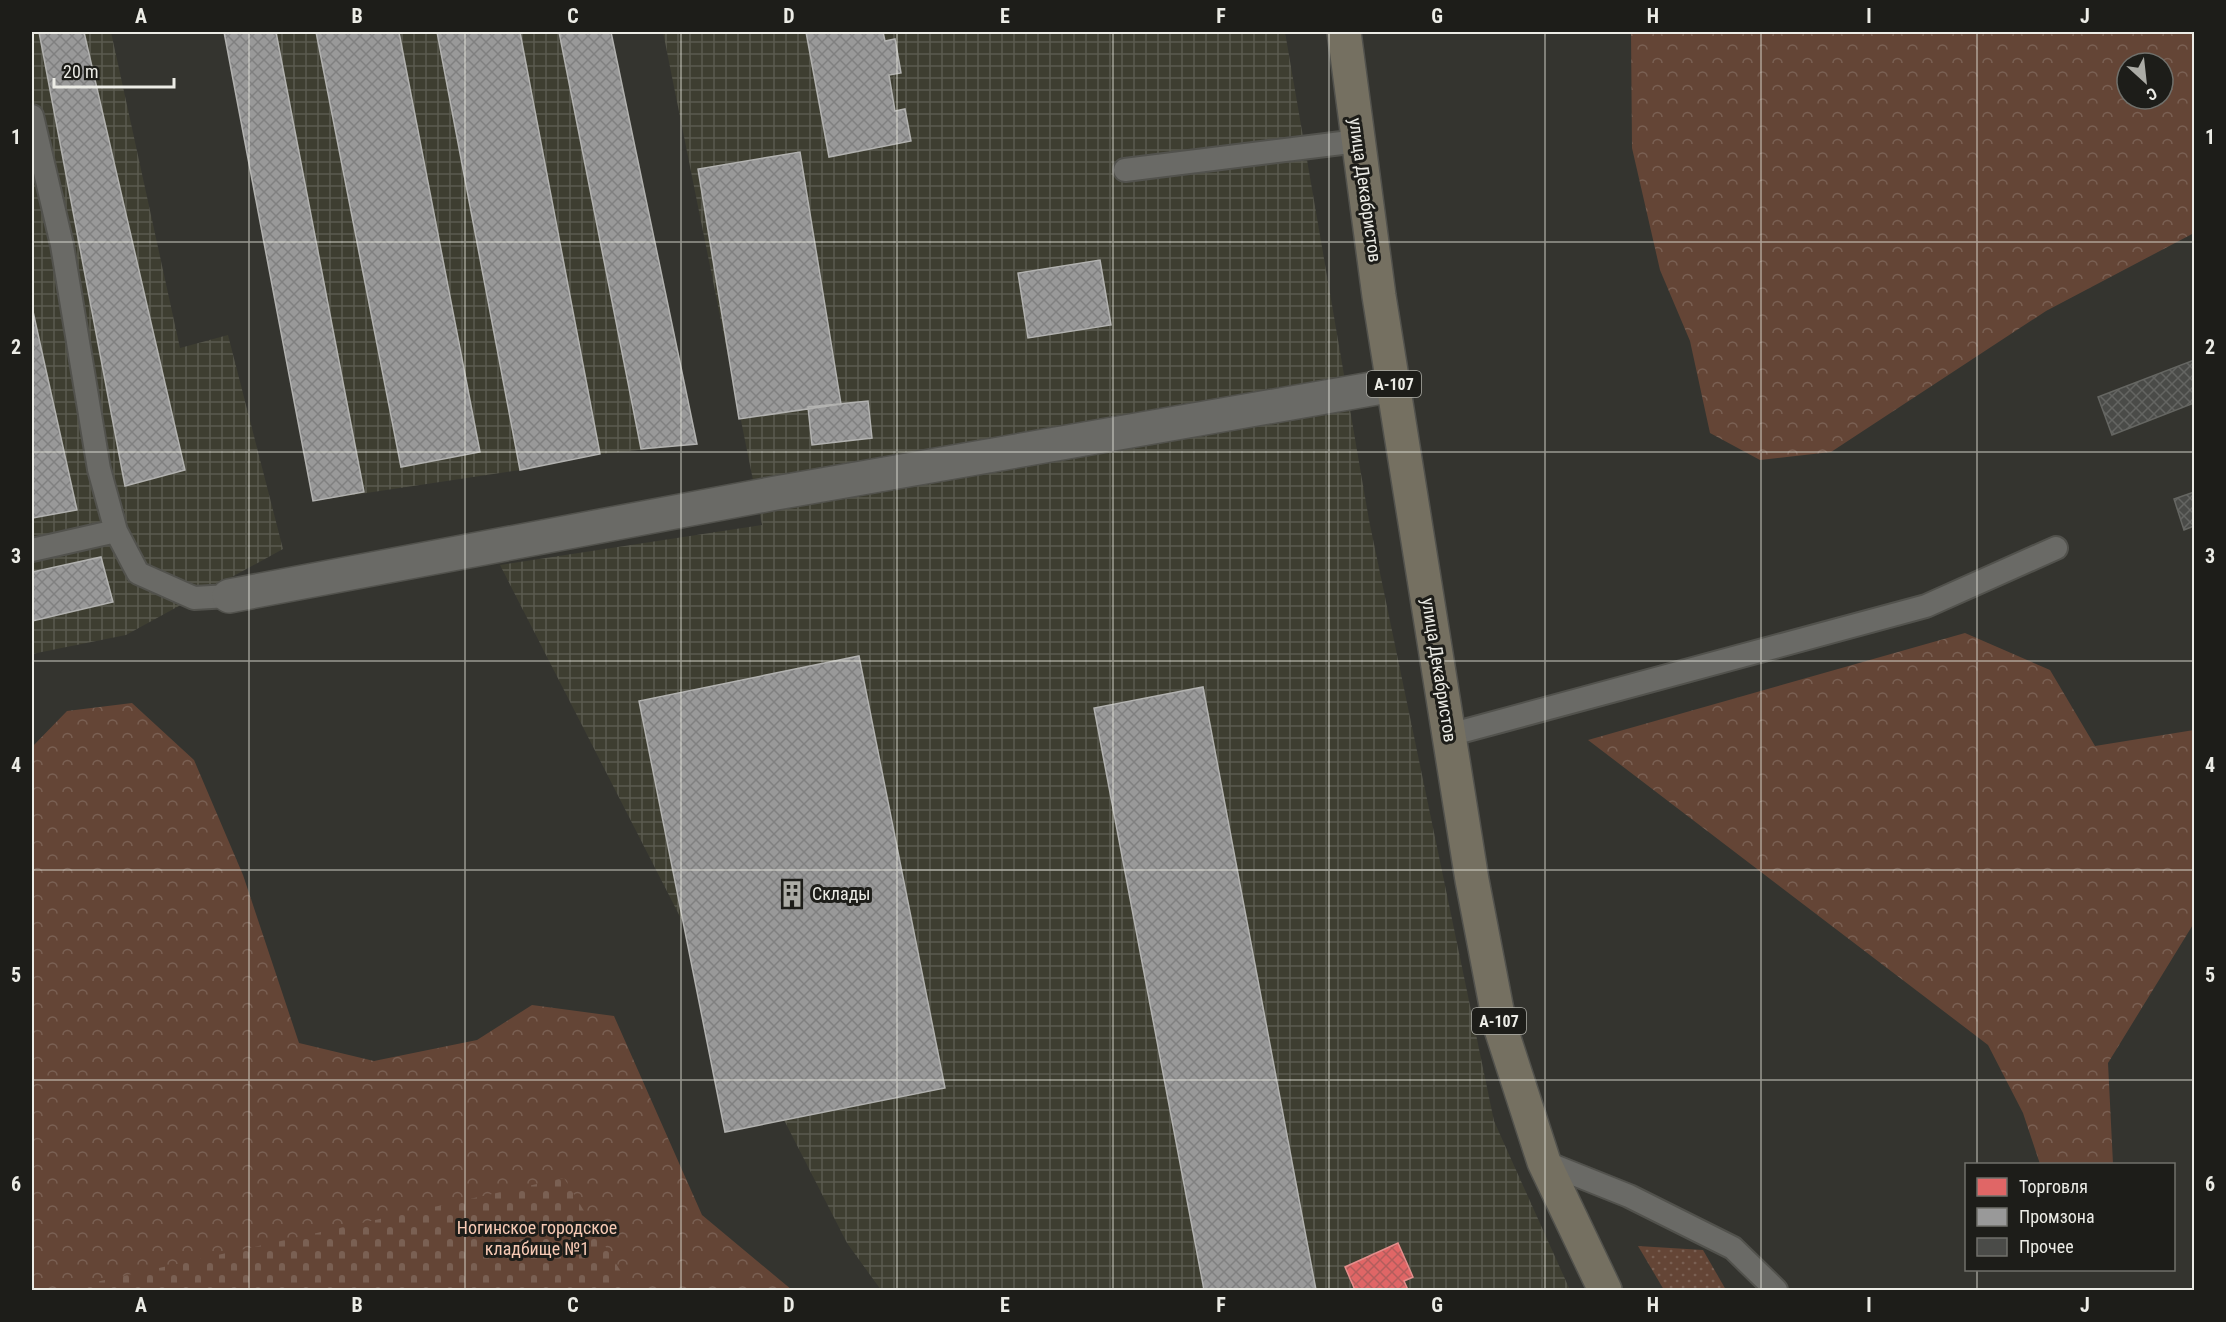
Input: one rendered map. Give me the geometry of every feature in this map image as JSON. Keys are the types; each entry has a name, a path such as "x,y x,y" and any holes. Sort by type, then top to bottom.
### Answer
{"highway":[{"name":"улица Декабристов","path":"1344,32 1394,385 1472,880 1500,1026 1544,1162 1605,1290"}],"street":[{"path":"229,596 776,493 1394,385"}],"lane":[{"path":"32,116 62,245 99,469 116,531 138,573 194,598 229,596"},
{"path":"1125,170 1358,141"},
{"path":"32,550 116,531"},
{"path":"1449,735 1926,606 2056,548"},
{"path":"1544,1162 1629,1196 1733,1248 1776,1290"}],"shaded area":[{"path":"32,32 111,32 180,348 228,335 283,549 126,635 32,654"},
{"path":"224,32 611,32 697,444 600,454 520,470 313,501"},
{"path":"663,32 1285,32 1369,520 1494,1121 1570,1290 881,1290 847,1243 500,565 762,525"}],"green space":[{"path":"1631,32 2194,32 2194,233 2046,311 1831,452 1760,460 1710,433 1690,341 1660,270 1632,148"},
{"path":"1965,633 2050,670 2095,746 2194,730 2194,923 2108,1063 2113,1163 2040,1163 2023,1113 1988,1045 1588,740"},
{"path":"132,703 194,760 243,875 299,1043 374,1061 477,1040 532,1005 614,1016 702,1215 792,1290 32,1290 32,747 67,711"},
{"name":"Ногинское городское кладбище №1","path":"564,1178 632,1290 60,1290"},
{"path":"1638,1246 1703,1250 1726,1290 1664,1290"}],"building: Торговля":[{"path":"1398,1243 1413,1277 1404,1281 1408,1290 1355,1290 1345,1267"}],"building: Промзона":[{"path":"39,32 84,32 185,470 125,486"},
{"path":"224,32 276,32 364,492 313,501"},
{"path":"316,32 399,32 480,452 401,467"},
{"path":"437,32 520,32 600,454 520,470"},
{"path":"559,32 611,32 697,444 641,449"},
{"path":"806,32 883,32 885,41 895,39 901,73 889,75 895,111 905,109 911,141 829,157"},
{"path":"800,152 841,404 739,419 698,169"},
{"path":"1100,260 1111,325 1028,338 1018,273"},
{"path":"32,307 77,510 32,518"},
{"path":"868,401 872,438 812,445 808,407"},
{"path":"101,557 113,602 32,621 32,572"},
{"name":"Склады","path":"859,656 945,1088 725,1132 639,701"},
{"path":"1203,687 1316,1290 1204,1290 1094,708"}],"building: Прочее":[{"path":"2194,360 2194,403 2112,435 2098,397"},
{"path":"2194,492 2194,526 2184,530 2174,499"}],"place":[{"name":"Склады","path":"792,894"}]}
